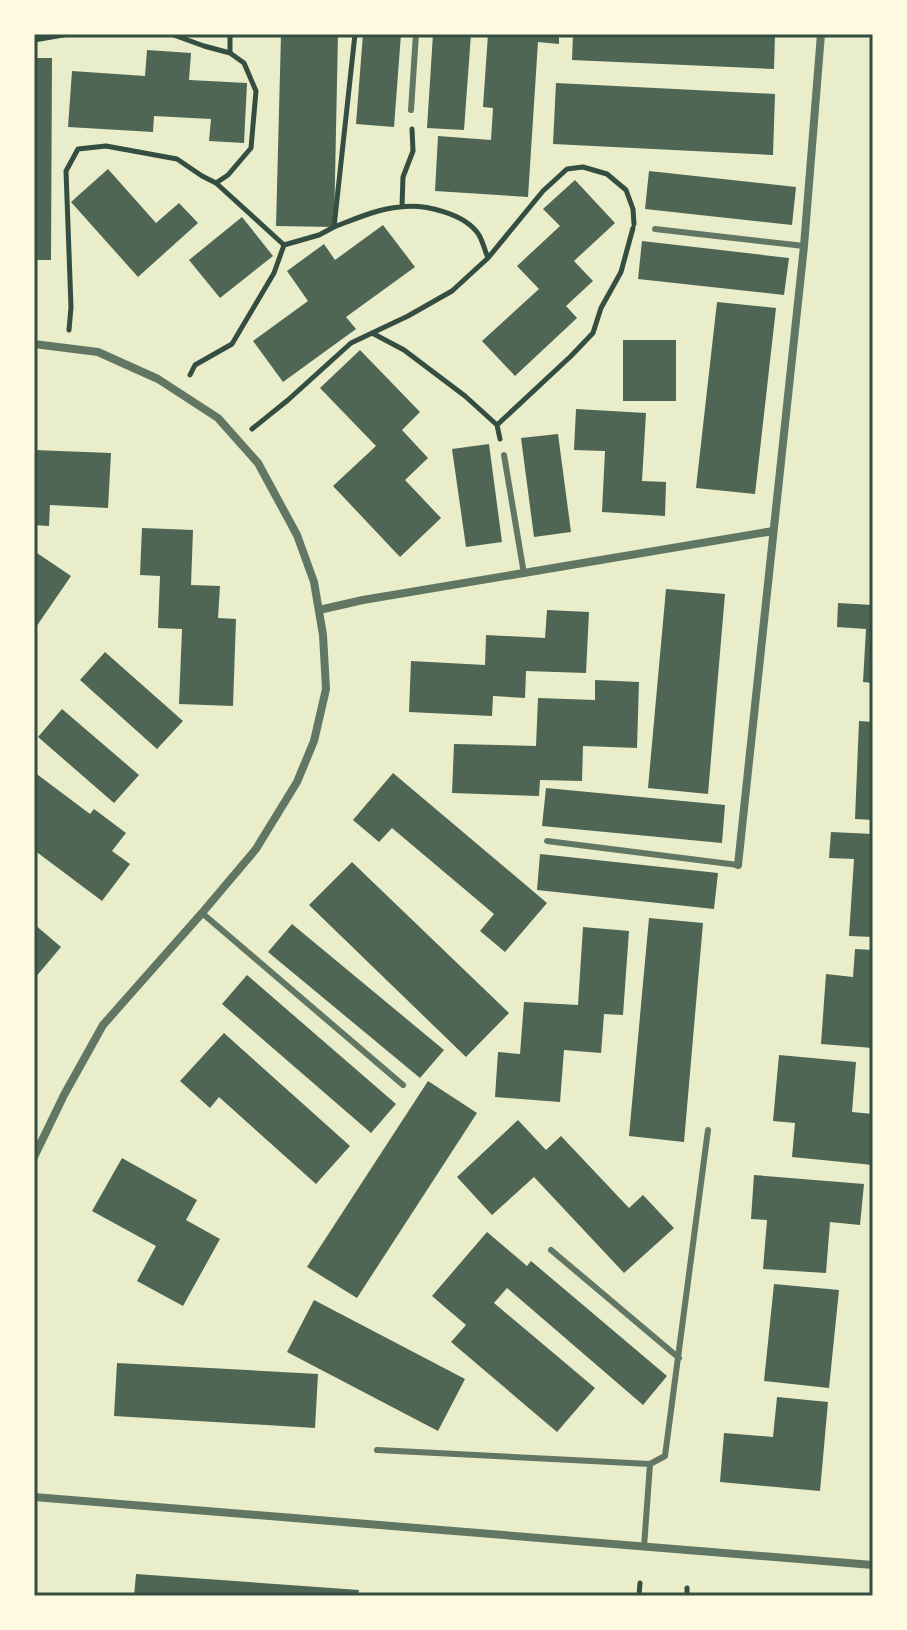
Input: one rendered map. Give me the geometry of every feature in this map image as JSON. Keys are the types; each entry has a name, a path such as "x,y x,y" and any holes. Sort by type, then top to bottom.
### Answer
{"street":[{"path":"738,865 804,246 821,34"},
{"path":"34,344 98,352 158,379 218,418 258,463 297,535 314,582 323,635 326,689 314,741 297,782 256,849 103,1025 34,1157"},
{"path":"319,610 773,531"},
{"path":"34,1497 873,1565"}],"lane":[{"path":"411,110 416,34"},
{"path":"655,229 804,246"},
{"path":"504,455 524,574"},
{"path":"547,841 738,865"},
{"path":"202,913 403,1085"},
{"path":"377,1450 650,1464 665,1456 708,1130"},
{"path":"551,1250 679,1358"},
{"path":"644,1547 650,1464"}],"path":[{"path":"34,40 69,34"},
{"path":"171,34 230,53 244,63 256,91 251,148 228,175 216,183"},
{"path":"230,34 230,53"},
{"path":"334,227 355,34"},
{"path":"402,206 403,177 413,151 411,110"},
{"path":"67,348 71,307 66,171 78,149 106,146 177,159 216,183 284,245"},
{"path":"238,440 351,343 452,291 488,258 543,191 567,169 583,167 607,174 626,190 633,209 634,225 621,272 601,308 593,333 497,425"},
{"path":"284,245 319,235 376,212 402,206 453,214 469,223 479,236 488,258"},
{"path":"634,225 655,229"},
{"path":"180,394 195,365 232,344 274,273 284,245"},
{"path":"371,333 404,350 465,396 497,425 504,455"},
{"path":"639,1596 640,1583"},
{"path":"687,1588 687,1596"}],"building":[{"path":"281,34 338,34 334,227 276,226"},
{"path":"363,34 401,34 394,127 356,124"},
{"path":"433,34 471,34 464,130 427,128"},
{"path":"488,34 559,34 559,44 538,42 528,197 435,191 438,136 491,140 493,108 483,107"},
{"path":"573,34 775,34 774,69 572,60"},
{"path":"147,50 191,53 189,80 247,83 244,143 209,141 211,119 154,116 153,132 68,127 72,71 145,76"},
{"path":"34,58 52,58 51,260 34,260"},
{"path":"556,83 775,94 773,155 553,144"},
{"path":"108,169 156,223 179,203 198,223 138,277 71,202"},
{"path":"649,171 796,187 792,225 645,209"},
{"path":"575,180 615,223 574,261 593,281 566,306 577,318 515,376 482,341 539,289 517,266 560,226 543,209"},
{"path":"242,217 273,256 220,298 189,260"},
{"path":"383,225 415,267 346,317 356,329 283,382 253,341 308,301 287,271 324,244 335,260"},
{"path":"642,241 789,258 784,295 638,279"},
{"path":"717,302 776,308 755,494 696,488"},
{"path":"623,340 676,340 676,401 623,401"},
{"path":"360,350 420,412 402,430 428,458 405,480 441,518 400,557 333,486 376,446 320,388"},
{"path":"576,409 646,413 642,481 666,482 665,516 602,512 605,451 574,450"},
{"path":"558,434 571,532 534,537 521,438"},
{"path":"489,444 502,542 466,547 452,449"},
{"path":"34,450 111,453 108,508 50,505 49,526 34,525"},
{"path":"142,528 193,530 191,585 220,586 218,618 236,619 233,706 179,704 182,629 158,628 160,576 140,575"},
{"path":"34,551 71,576 34,630"},
{"path":"666,589 725,594 708,794 648,788"},
{"path":"838,603 873,605 873,683 863,682 866,629 837,627"},
{"path":"547,610 589,612 586,673 526,671 525,698 493,696 492,716 409,712 411,661 485,665 486,635 545,638"},
{"path":"105,652 183,721 157,749 80,680"},
{"path":"595,680 639,682 637,748 583,746 582,781 540,780 539,796 452,793 454,744 536,746 538,698 595,700"},
{"path":"62,709 139,775 114,803 38,737"},
{"path":"859,721 873,722 873,820 855,819"},
{"path":"34,772 90,814 94,809 126,833 112,851 130,864 102,901 34,850"},
{"path":"393,773 547,903 505,952 480,931 494,914 392,828 379,842 353,820"},
{"path":"546,788 725,805 722,843 542,826"},
{"path":"831,832 873,834 873,937 849,936 854,859 829,858"},
{"path":"540,854 718,873 714,909 537,890"},
{"path":"352,862 509,1013 466,1057 309,905"},
{"path":"649,918 703,923 684,1142 629,1136"},
{"path":"34,924 61,947 34,979"},
{"path":"292,924 444,1050 420,1078 268,952"},
{"path":"583,927 629,931 623,1015 604,1014 601,1053 564,1050 560,1102 495,1097 498,1052 520,1054 524,1002 578,1005"},
{"path":"855,949 873,950 873,1048 821,1044 826,974 853,977"},
{"path":"247,975 396,1104 371,1133 222,1004"},
{"path":"224,1033 350,1146 316,1184 219,1097 210,1108 180,1081"},
{"path":"779,1055 856,1062 852,1112 873,1114 873,1165 792,1157 795,1123 773,1121"},
{"path":"428,1081 477,1113 357,1298 307,1267"},
{"path":"518,1120 546,1150 561,1136 629,1208 643,1195 674,1228 624,1273 534,1177 492,1215 457,1177"},
{"path":"122,1158 197,1200 186,1220 220,1239 183,1306 137,1281 156,1246 92,1211"},
{"path":"754,1175 864,1184 860,1225 830,1222 826,1273 763,1269 767,1220 751,1219"},
{"path":"487,1232 527,1266 531,1261 667,1376 643,1405 507,1288 494,1303 595,1388 557,1432 451,1342 466,1325 432,1296"},
{"path":"774,1284 839,1290 829,1388 764,1381"},
{"path":"314,1300 465,1379 438,1431 287,1352"},
{"path":"117,1363 318,1374 315,1428 114,1416"},
{"path":"777,1397 828,1402 820,1491 720,1482 724,1433 773,1437"},
{"path":"136,1574 359,1590 358,1596 134,1596"}]}
